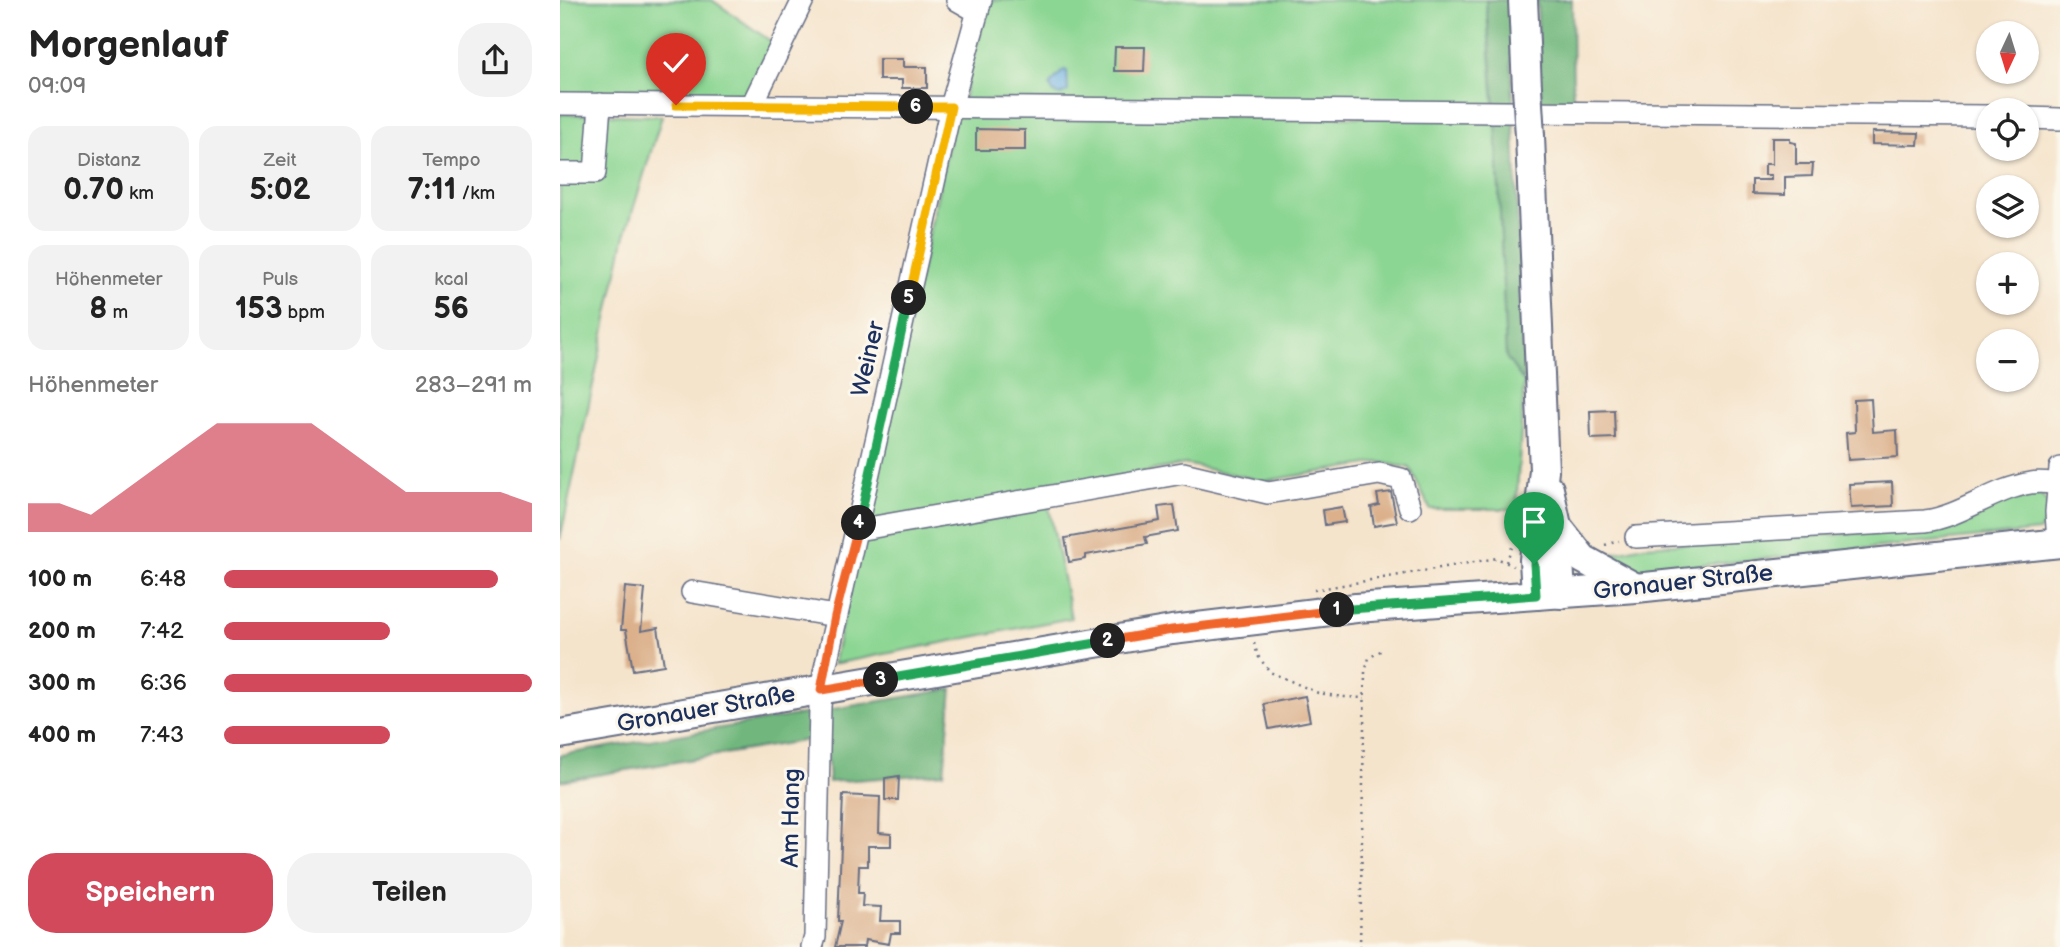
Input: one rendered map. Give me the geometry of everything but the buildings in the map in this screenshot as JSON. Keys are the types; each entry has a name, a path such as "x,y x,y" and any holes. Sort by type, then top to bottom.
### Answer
{"main road":[{"path":"1523,0 1544,470 1534,560 1548,595"},
{"path":"1544,470 1557,526 1548,595"},
{"path":"1557,526 1583,559 1636,588"},
{"name":"Gronauer Straße","path":"560,734 1172,630 1356,608 1636,588 2059,543"}],"street":[{"path":"752,105 803,0"},
{"path":"957,0 979,6"},
{"name":"Weiner","path":"821,690 835,616 857,530 951,107 979,6"},
{"path":"560,104 1976,116"},
{"path":"560,173 595,173 600,104"},
{"path":"2039,118 2060,119"},
{"path":"857,530 1183,473 1268,494 1379,474 1401,479 1409,508"},
{"path":"1636,537 1939,519 2017,486 2059,476 2056,512 2059,543"},
{"path":"692,592 835,616"},
{"name":"Am Hang","path":"812,947 815,937 821,690"}],"path":[{"path":"1250,621 1255,649 1270,672 1318,693 1365,698"},
{"path":"1360,947 1365,672 1369,657 1382,650"}],"green space":[{"path":"560,0 712,0 772,42 747,96 560,95"},
{"path":"988,0 1486,0 1494,105 963,100"},
{"path":"1486,0 1509,0 1524,382 1506,357 1496,118"},
{"path":"1537,0 1572,0 1573,106 1541,104"},
{"path":"560,114 662,116 624,239 560,540"},
{"path":"955,114 1496,118 1506,357 1524,382 1516,509 1430,509 1410,468 1380,462 1264,481 1185,464 866,525"},
{"path":"2020,492 2040,493 2049,507 2048,521 2039,531 1643,571 1612,561 1609,554 1643,546 1927,529"},
{"path":"1048,502 1071,618 833,664 862,534"},
{"path":"952,689 944,773 829,782 826,737 560,781 560,755"}],"water":[{"path":"1064,70 1067,71 1068,91 1061,95 1054,93 1050,87"}],"route":[{"path":"676,105 951,107 857,530 835,616 821,690 1172,630 1356,608 1536,595 1534,564"}]}
